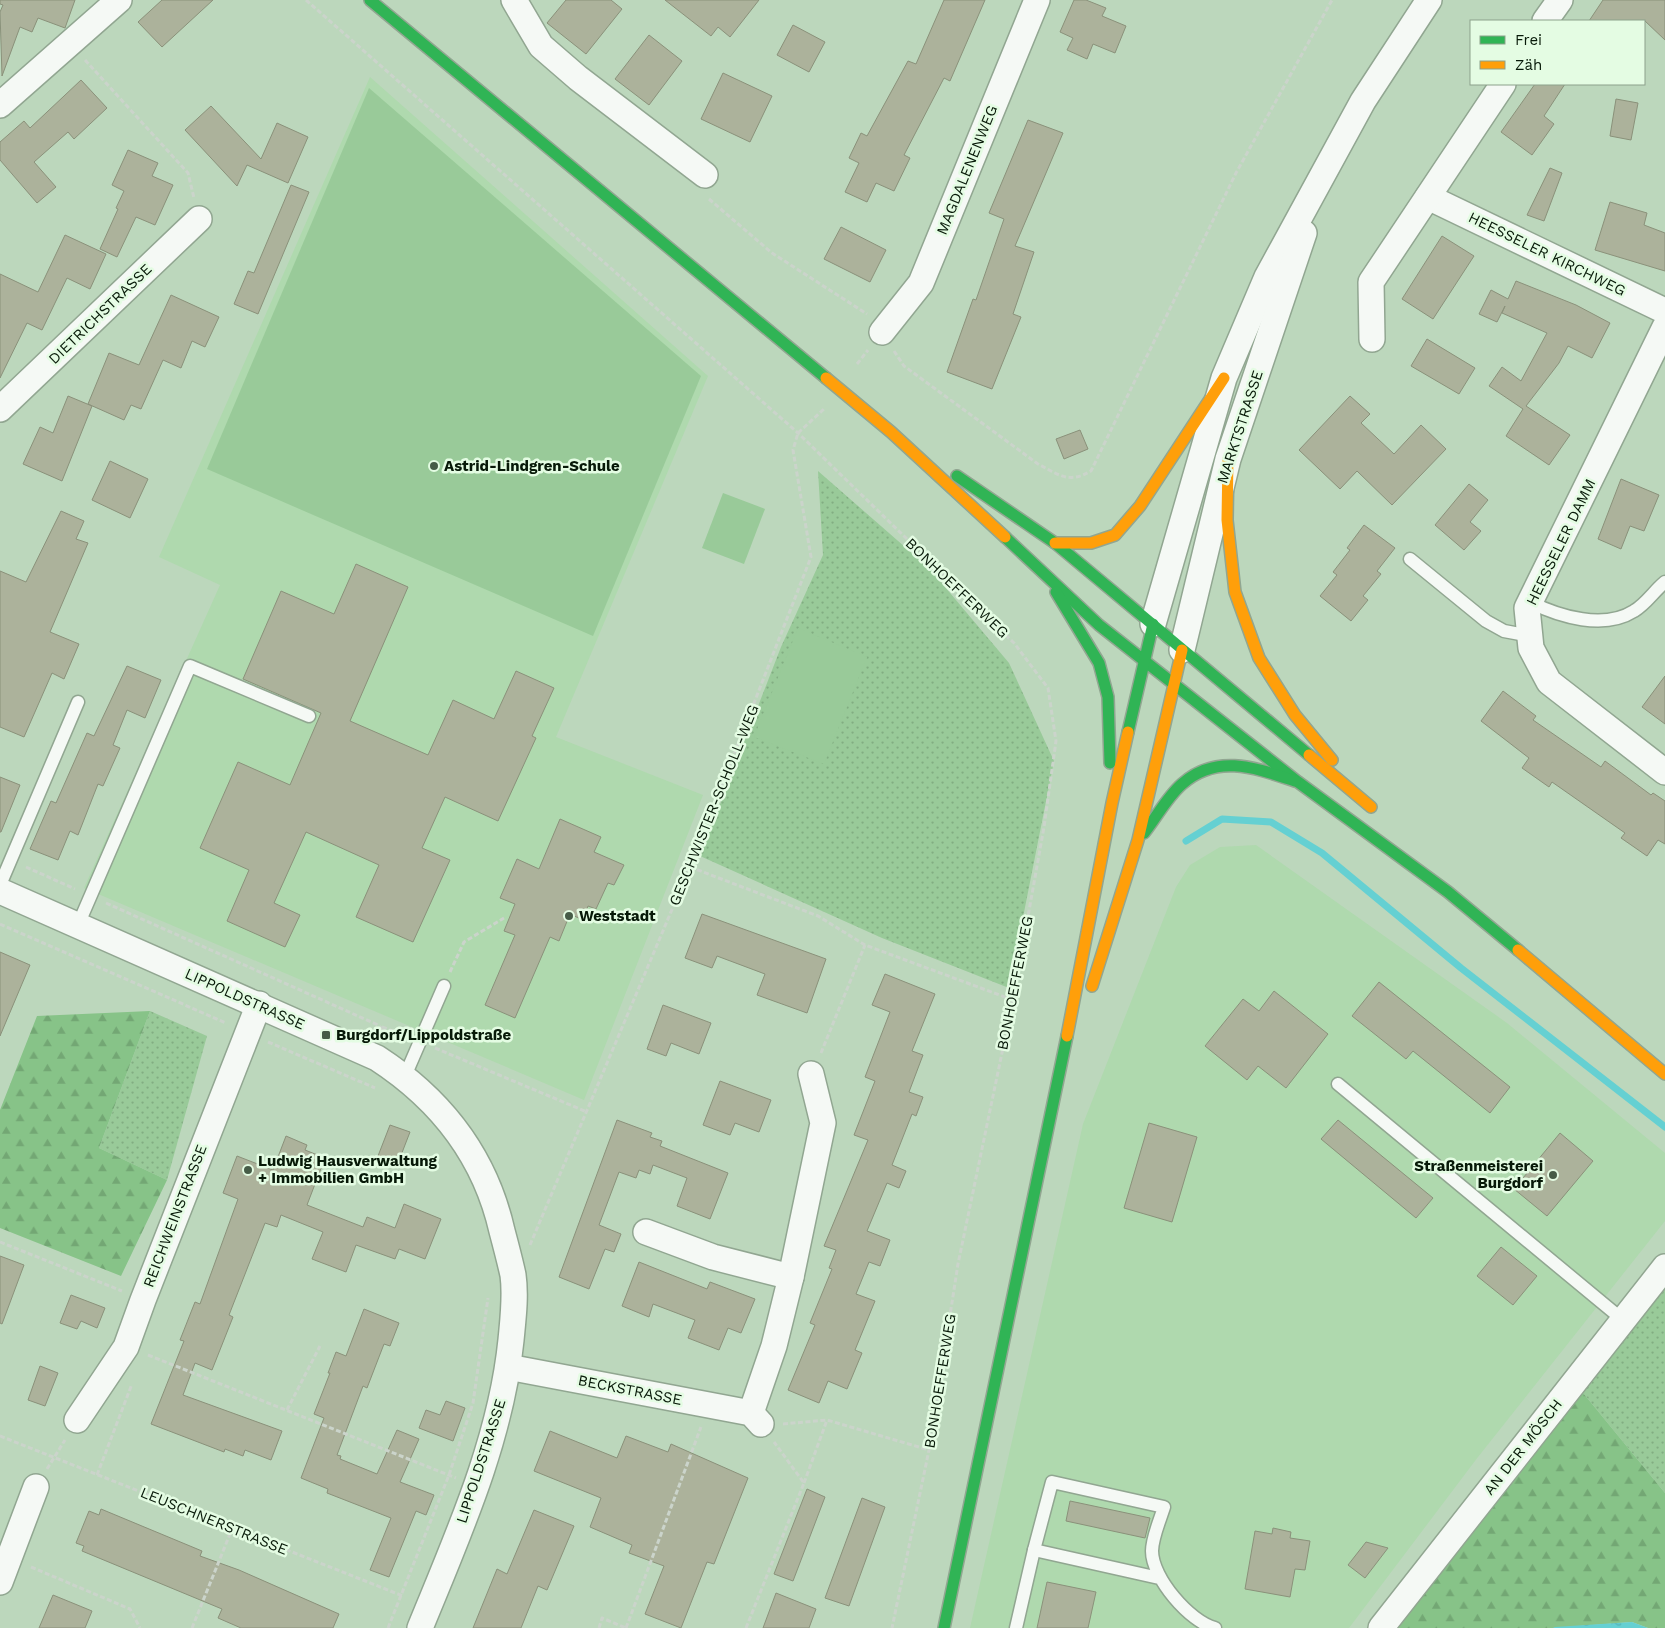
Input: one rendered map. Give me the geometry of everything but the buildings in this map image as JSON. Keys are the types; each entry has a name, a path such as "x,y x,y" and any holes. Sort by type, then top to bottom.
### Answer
{"main road":[{"path":"370,0 891,432 1047,578 1173,685 1298,782 1448,892 1665,1074"},
{"path":"1055,543 1091,543 1114,535 1140,506 1164,466 1224,378"},
{"path":"891,432 1055,543 1374,811 1295,715 1259,658 1235,592 1227,520 1228,459"},
{"path":"1047,578 1099,663 1108,696 1112,803"},
{"path":"944,1628 1055,1102 1112,803 1143,660 1153,624"},
{"name":"MARKTSTRASSE","path":"1055,1102 1138,840 1182,650"},
{"path":"1138,840 1182,784 1208,769 1229,765 1249,766 1298,782"},
{"path":"1410,850 1448,892"}],"street":[{"path":"0,105 119,0"},
{"path":"514,0 541,46 578,78 705,175"},
{"name":"MAGDALENENWEG","path":"882,332 921,283 1037,0"},
{"name":"MARKTSTRASSE","path":"1153,624 1224,378 1267,276 1363,101 1429,0"},
{"path":"1546,20 1560,0"},
{"path":"1372,339 1371,282 1501,85"},
{"name":"MARKTSTRASSE","path":"1182,650 1228,459 1323,174"},
{"name":"HEESSELER KIRCHWEG","path":"1428,197 1665,312"},
{"name":"DIETRICHSTRASSE","path":"0,409 199,219"},
{"name":"HEESSELER DAMM","path":"1665,327 1527,608 1531,648 1549,682 1665,772"},
{"name":"LIPPOLDSTRASSE","path":"0,891 259,1004 377,1058 409,1067 428,1097 455,1129 482,1168 497,1209 513,1276 514,1314 508,1367 500,1410 476,1485 424,1618"},
{"name":"REICHWEINSTRASSE","path":"77,1420 126,1347 259,1004"},
{"path":"757,1419 791,1277 823,1123 811,1074"},
{"path":"646,1232 713,1257 791,1277"},
{"name":"AN DER MÖSCH","path":"1380,1628 1665,1267"},
{"name":"BECKSTRASSE","path":"508,1367 709,1405 757,1419"},
{"path":"0,1582 36,1487"}],"lane":[{"path":"1410,559 1486,621 1504,631 1530,636"},
{"path":"1530,602 1564,615 1590,620 1616,620 1635,611 1665,582"},
{"path":"78,925 190,666 309,716"},
{"path":"0,885 78,702"},
{"path":"409,1067 444,986"},
{"path":"1338,1084 1623,1320"},
{"path":"1016,1628 1052,1482 1164,1507 1152,1551 1159,1578 1189,1614 1215,1628"},
{"path":"1034,1550 1159,1578"}],"path":[{"name":"BONHOEFFERWEG","path":"306,0 798,433 1014,643 1048,688 1056,742 1044,827 1013,1000 958,1264 929,1450 892,1628"},
{"path":"705,175 704,194 772,253 863,310 882,332 904,366 1038,464 1061,476 1078,478 1091,471 1236,173 1332,0"},
{"path":"70,43 188,173 199,219"},
{"path":"798,433 824,408"},
{"name":"GESCHWISTER-SCHOLL-WEG","path":"513,1276 531,1242 690,867 811,557 794,450 798,433"},
{"path":"11,860 378,1026 420,1041 587,1112"},
{"path":"690,867 818,916 865,945 1013,1000"},
{"path":"444,986 464,942 504,918"},
{"path":"0,924 383,1093"},
{"path":"811,1074 827,1041 865,945"},
{"path":"378,1026 409,1067"},
{"path":"528,1233 532,1251"},
{"path":"0,1242 143,1300"},
{"path":"388,1628 449,1475 473,1403 489,1289"},
{"path":"287,1410 320,1346"},
{"path":"126,1347 476,1485"},
{"path":"97,1475 133,1382"},
{"path":"598,1628 602,1618 626,1628 709,1405"},
{"path":"757,1419 827,1420 929,1450"},
{"path":"757,1419 804,1483"},
{"path":"36,1487 77,1420"},
{"path":"746,1628 827,1420"},
{"name":"LEUSCHNERSTRASSE","path":"0,1436 402,1596 424,1618"},
{"path":"192,1628 232,1528"},
{"path":"9,1558 130,1609 140,1628"}],"shaded area":[{"name":"Astrid-Lindgren-Schule","path":"370,77 708,376 556,737 703,795 584,1100 84,888 220,585 159,557"},
{"path":"369,88 701,376 593,636 207,469"},
{"path":"818,471 929,568 1009,663 1054,761 1009,988 882,938 700,856 781,647 823,555"},
{"path":"723,493 765,509 744,564 702,548"},
{"path":"798,628 867,657 824,764 754,737"},
{"path":"1256,845 1507,1023 1665,1153 1665,1221 1478,1457 1349,1628 970,1628 1083,1124 1176,887 1190,865 1220,847"},
{"path":"150,1011 207,1036 167,1180 99,1148"},
{"path":"1665,1283 1665,1493 1579,1388"}],"green space":[{"path":"150,1011 99,1148 167,1180 121,1276 0,1228 0,1110 37,1016"},
{"path":"1579,1388 1665,1493 1665,1628 1648,1628 1632,1622 1553,1628 1390,1628"}],"water":[{"path":"1632,1622 1648,1628 1553,1628 1555,1627"}],"waterway":[{"path":"1186,841 1222,819 1271,822 1322,853 1461,968 1665,1127"}],"traffic: fast":[{"path":"370,0 826,378"},
{"path":"957,476 1055,543 1309,755"},
{"path":"1005,537 1099,625 1298,782 1448,892 1518,950"},
{"path":"1056,592 1099,663 1108,697 1110,763"},
{"path":"1128,732 1153,624"},
{"path":"1144,833 1182,784 1195,774 1209,769 1237,766 1251,768 1295,781"},
{"path":"944,1628 1067,1036"}],"traffic: slow":[{"path":"826,378 891,432 1005,537"},
{"path":"1055,543 1091,543 1115,535 1140,506 1224,378"},
{"path":"1228,459 1227,520 1235,592 1259,658 1295,715 1332,760"},
{"path":"1092,986 1138,840 1182,650"},
{"path":"1067,1036 1112,803 1128,732"},
{"path":"1309,755 1371,807"},
{"path":"1518,950 1665,1074"}],"place":[{"name":"Astrid-Lindgren-Schule","path":"434,466"},
{"name":"Weststadt","path":"569,916"},
{"name":"Burgdorf/Lippoldstraße","path":"326,1035"},
{"name":"Ludwig Hausverwaltung + Immobilien GmbH","path":"248,1170"},
{"name":"Straßenmeisterei Burgdorf","path":"1553,1175"}]}
